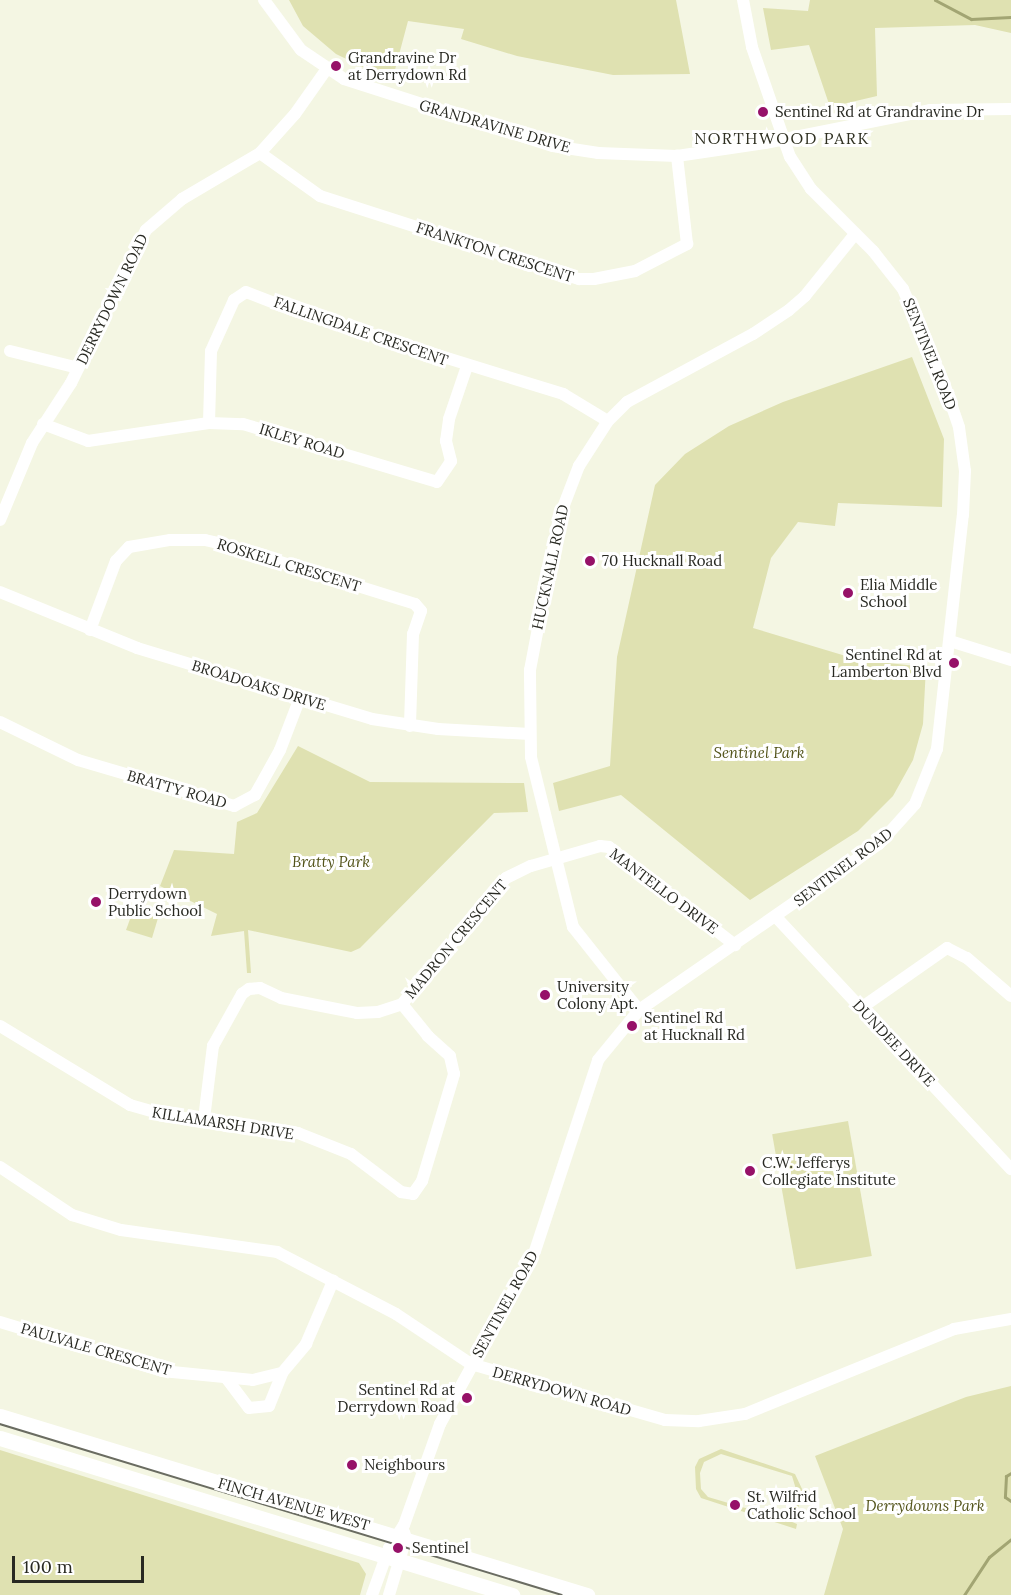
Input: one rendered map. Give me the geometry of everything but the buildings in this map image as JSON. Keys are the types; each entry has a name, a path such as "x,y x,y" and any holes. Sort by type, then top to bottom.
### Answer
{"main road":[{"name":"FINCH AVENUE WEST","path":"0,1416 401,1534 587,1595"},
{"name":"FINCH AVENUE WEST","path":"0,1438 512,1595"}],"street":[{"name":"GRANDRAVINE DRIVE","path":"264,0 289,36 326,70 359,86 553,146 636,157 677,156 930,110 1011,109"},
{"name":"SENTINEL ROAD","path":"372,1595 392,1559 440,1424 535,1251 598,1060 639,1010 879,844 915,804 937,749 963,515 965,471 959,427 908,297 895,277 803,178 783,138 752,47 743,0"},
{"name":"DERRYDOWN ROAD","path":"0,520 43,424 78,368 146,230 182,199 260,153 295,114 326,70"},
{"name":"FRANKTON CRESCENT","path":"260,153 320,196 579,279 594,279 635,271 687,244 677,156"},
{"name":"HUCKNALL ROAD","path":"639,1010 576,934 533,767 530,734 533,646 560,518 579,466 608,421 640,392 753,334 789,310 805,296 855,234"},
{"name":"FALLINGDALE CRESCENT","path":"209,423 211,351 234,300 246,292 467,366 564,394 608,421"},
{"path":"10,351 78,368"},
{"name":"IKLEY ROAD","path":"43,424 88,441 209,423 243,424 437,482 451,461 446,441 449,419 467,366"},
{"name":"ROSKELL CRESCENT","path":"90,630 116,561 129,547 170,540 205,540 226,545 415,604 421,611 413,634 410,726"},
{"name":"BROADOAKS DRIVE","path":"0,592 90,630 300,698 410,726 530,734"},
{"path":"950,641 1011,660"},
{"name":"BRATTY ROAD","path":"0,722 78,760 234,806 255,795 280,750 300,698"},
{"name":"MANTELLO DRIVE","path":"555,858 600,846 609,847 735,945"},
{"name":"MADRON CRESCENT","path":"204,1119 213,1046 242,994 249,989 357,1012 378,1012 402,1004 506,878 555,858"},
{"name":"DUNDEE DRIVE","path":"776,917 1011,1169"},
{"path":"861,1008 947,948 967,958 1011,996"},
{"name":"KILLAMARSH DRIVE","path":"0,1026 130,1105 150,1113 298,1133 351,1154 401,1192 416,1193 452,1090 454,1067 446,1051 428,1036 402,1004"},
{"name":"DERRYDOWN ROAD","path":"0,1169 72,1215 122,1230 263,1247 396,1314 471,1364 646,1416 699,1422 745,1414 954,1329 1011,1319"},
{"path":"227,1378 249,1408 261,1409 269,1406 282,1373 306,1344 333,1281"},
{"name":"PAULVALE CRESCENT","path":"0,1322 144,1366 252,1380 282,1373"},
{"name":"SENTINEL ROAD","path":"389,1595 392,1559"}],"green space":[{"path":"289,0 676,0 690,74 613,75 517,56 461,39 464,29 408,21 392,81 336,54 303,26"},
{"path":"810,0 1011,0 1011,33 975,25 875,28 877,96 830,107 809,45 771,50 763,8 808,11"},
{"name":"Sentinel Park","path":"912,357 944,439 942,507 838,503 835,526 798,522 771,558 753,628 859,660 926,667 923,724 913,760 893,796 858,831 750,900 621,795 559,811 553,783 610,766 617,657 655,485 685,454 729,426 783,402"},
{"name":"Bratty Park","path":"298,746 370,782 524,783 528,812 494,813 360,948 351,952 248,930 251,973 247,973 244,931 211,936 217,914 160,886 174,850 234,854 237,822 257,813"},
{"path":"136,903 153,911 158,918 152,938 126,930"},
{"path":"848,1121 872,1256 796,1269 772,1134"},
{"name":"Derrydowns Park","path":"1011,1386 1011,1595 824,1595 843,1529 815,1456 966,1397"},
{"path":"721,1449 795,1474 803,1491 801,1501 797,1510 785,1519 797,1524 796,1529 701,1498 696,1489 695,1467 699,1459","holes":["721,1454 792,1476 798,1496 795,1506 776,1517 708,1497 701,1489 700,1473 704,1462"]},
{"path":"0,1450 359,1563 366,1574 360,1595 0,1595"}],"waterway":[{"path":"935,0 971,19 1011,17"},
{"path":"1011,1473 1006,1476 1005,1497 1011,1501"},
{"path":"964,1595 989,1557 1011,1539"}],"tram line":[{"path":"0,1424 562,1595"}],"place":[{"name":"Grandravine Dr at Derrydown Rd","path":"336,66"},
{"name":"Sentinel Rd at Grandravine Dr","path":"763,112"},
{"name":"70 Hucknall Road","path":"590,561"},
{"name":"Elia Middle School","path":"848,593"},
{"name":"Sentinel Rd at Lamberton Blvd","path":"954,663"},
{"name":"Derrydown Public School","path":"96,902"},
{"name":"University Colony Apt.","path":"545,995"},
{"name":"Sentinel Rd at Hucknall Rd","path":"632,1026"},
{"name":"C.W. Jefferys Collegiate Institute","path":"750,1171"},
{"name":"Sentinel Rd at Derrydown Road","path":"467,1398"},
{"name":"Neighbours","path":"352,1465"},
{"name":"St. Wilfrid Catholic School","path":"735,1505"},
{"name":"Sentinel","path":"398,1548"}],"district":[{"name":"NORTHWOOD PARK","path":"782,138"}]}
